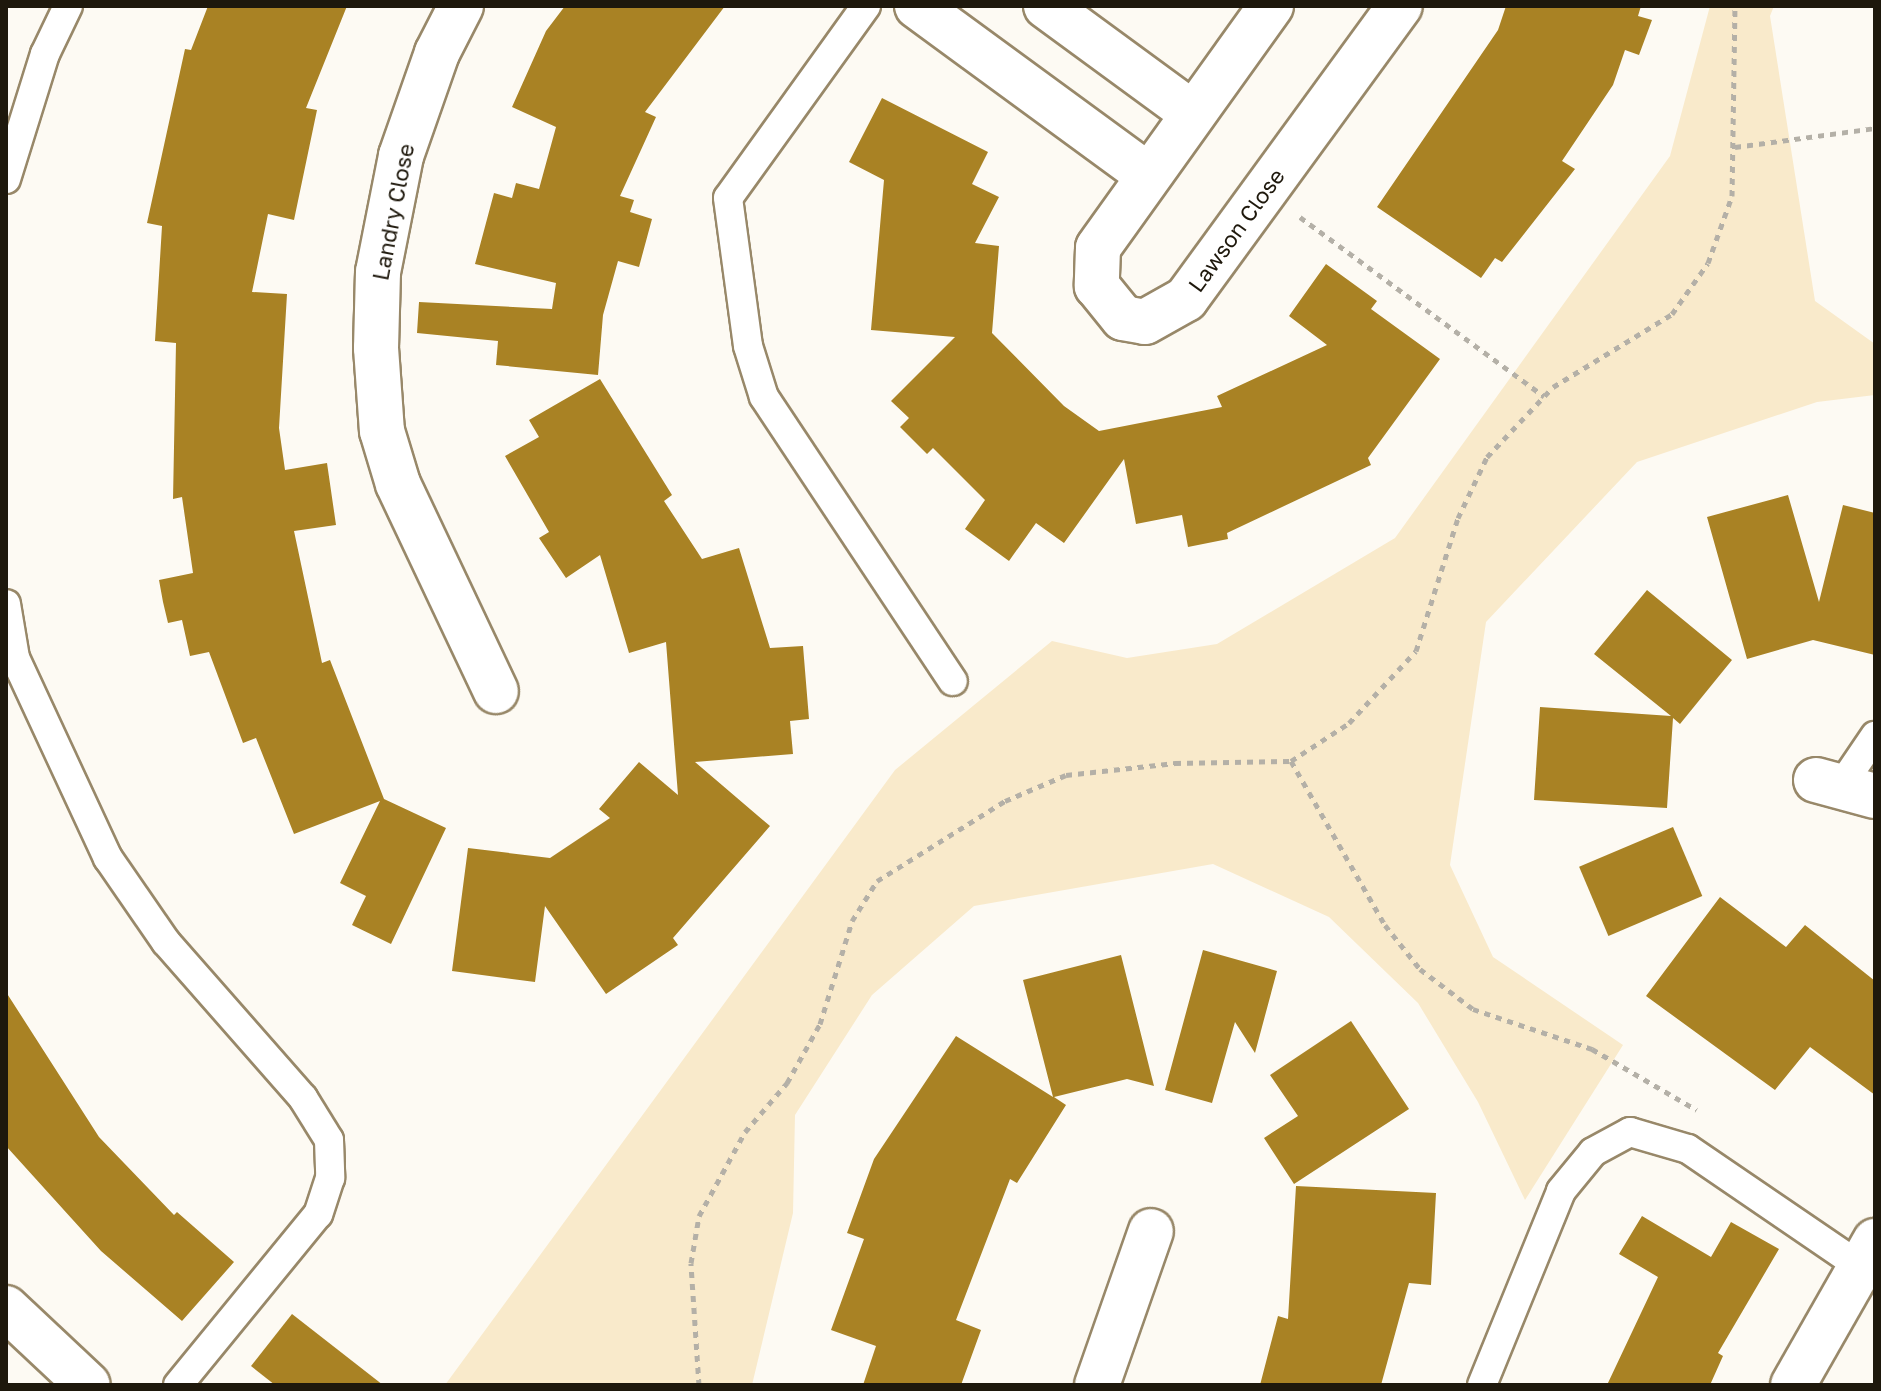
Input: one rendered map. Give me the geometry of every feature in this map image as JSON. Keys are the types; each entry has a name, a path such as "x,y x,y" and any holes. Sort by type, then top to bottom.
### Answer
{"street":[{"name":"Landry Close","path":"461,6 437,53 401,156 378,272 376,348 382,431 398,484 496,691"},
{"path":"917,6 1148,175"},
{"path":"1046,6 1192,113"},
{"name":"Lawson Close","path":"1271,6 1098,248 1095,267 1108,307 1123,318 1145,322 1186,299 1400,6"},
{"path":"1097,1385 1151,1231"},
{"path":"1793,1385 1867,1253"},
{"path":"6,1308 88,1385"}],"lane":[{"path":"6,179 45,54 68,6"},
{"path":"866,6 728,198 748,346 764,397 953,681"},
{"path":"6,604 15,658 108,858 166,942 303,1098 329,1140 330,1178 318,1214 178,1385"},
{"path":"1845,786 1875,736"},
{"path":"1482,1385 1561,1191 1593,1152 1630,1132 1688,1149 1867,1253"}],"path":[{"path":"699,1385 691,1263 699,1216 745,1132 787,1083 820,1024 852,921 877,881 1005,801 1066,775 1175,763 1291,761 1349,723 1416,651 1458,518 1487,457 1544,396 1650,332 1691,292 1723,234 1735,147 1735,6"},
{"path":"1735,147 1875,128"},
{"path":"1296,214 1544,396"},
{"path":"1291,761 1385,925 1420,969 1473,1009 1592,1049 1708,1117"}],"shaded area":[{"path":"1710,6 1774,6 1770,16 1815,301 1875,344 1875,395 1817,402 1637,462 1486,622 1450,865 1493,957 1623,1045 1525,1200 1478,1102 1418,1003 1329,917 1213,864 974,906 872,995 795,1115 793,1213 752,1385 445,1385 895,770 1052,641 1127,658 1217,644 1395,538 1670,156"}],"building":[{"path":"208,6 347,6 306,108 317,110 294,220 268,214 252,292 287,294 279,428 285,470 327,463 336,525 294,531 322,663 330,660 384,799 446,828 391,944 352,925 366,896 340,883 380,801 294,834 256,738 243,743 209,652 190,656 182,620 168,623 163,602 159,580 193,573 182,497 173,499 176,343 155,341 162,226 147,223 185,49 191,50"},
{"path":"565,6 725,6 645,112 656,117 620,196 634,200 630,212 652,219 639,267 618,261 603,315 598,375 496,365 498,341 417,333 419,302 552,309 556,283 475,264 494,193 512,198 516,183 539,189 556,127 512,107 546,31"},
{"path":"1506,6 1641,6 1638,16 1652,20 1639,55 1625,50 1613,85 1562,161 1575,169 1502,262 1495,258 1481,278 1377,207 1498,30"},
{"path":"882,98 988,152 972,184 999,197 975,243 999,246 992,333 1064,406 1099,431 1222,407 1217,396 1327,345 1289,316 1326,264 1377,301 1371,309 1440,359 1368,458 1371,465 1227,533 1228,539 1188,547 1182,515 1136,524 1124,459 1064,543 1036,523 1009,561 965,529 985,500 933,448 927,454 900,427 909,418 891,401 955,337 871,330 884,180 849,162"},
{"path":"600,379 672,495 664,501 702,559 739,548 770,648 803,646 809,719 790,721 793,754 695,762 770,826 673,938 678,945 606,994 545,906 535,982 452,971 468,848 550,858 610,818 599,809 639,762 678,795 666,642 629,653 600,555 566,578 539,538 549,532 505,456 539,437 529,420"},
{"path":"1788,495 1819,602 1843,505 1875,513 1875,655 1813,640 1747,659 1707,517"},
{"path":"1647,590 1732,660 1680,724 1673,718 1667,808 1534,800 1540,707 1671,716 1594,654"},
{"path":"1673,827 1702,896 1608,936 1579,867"},
{"path":"1720,897 1786,947 1805,925 1875,981 1875,1095 1810,1047 1775,1090 1646,996"},
{"path":"1203,950 1277,971 1255,1053 1235,1022 1212,1103 1165,1090"},
{"path":"1121,955 1154,1086 1127,1079 1054,1097 1066,1105 1017,1183 1010,1179 956,1320 981,1330 961,1385 863,1385 876,1346 831,1330 864,1239 847,1233 874,1159 956,1036 1053,1097 1023,980"},
{"path":"6,992 99,1137 174,1215 177,1212 234,1262 182,1321 101,1251 6,1146"},
{"path":"1351,1021 1409,1109 1294,1184 1264,1138 1298,1116 1270,1075"},
{"path":"1296,1186 1436,1193 1431,1285 1409,1283 1381,1385 1260,1385 1278,1316 1288,1319"},
{"path":"1642,1216 1711,1257 1731,1222 1779,1249 1718,1353 1723,1356 1710,1385 1607,1385 1658,1277 1619,1254"},
{"path":"292,1314 383,1385 275,1385 251,1366"}]}
